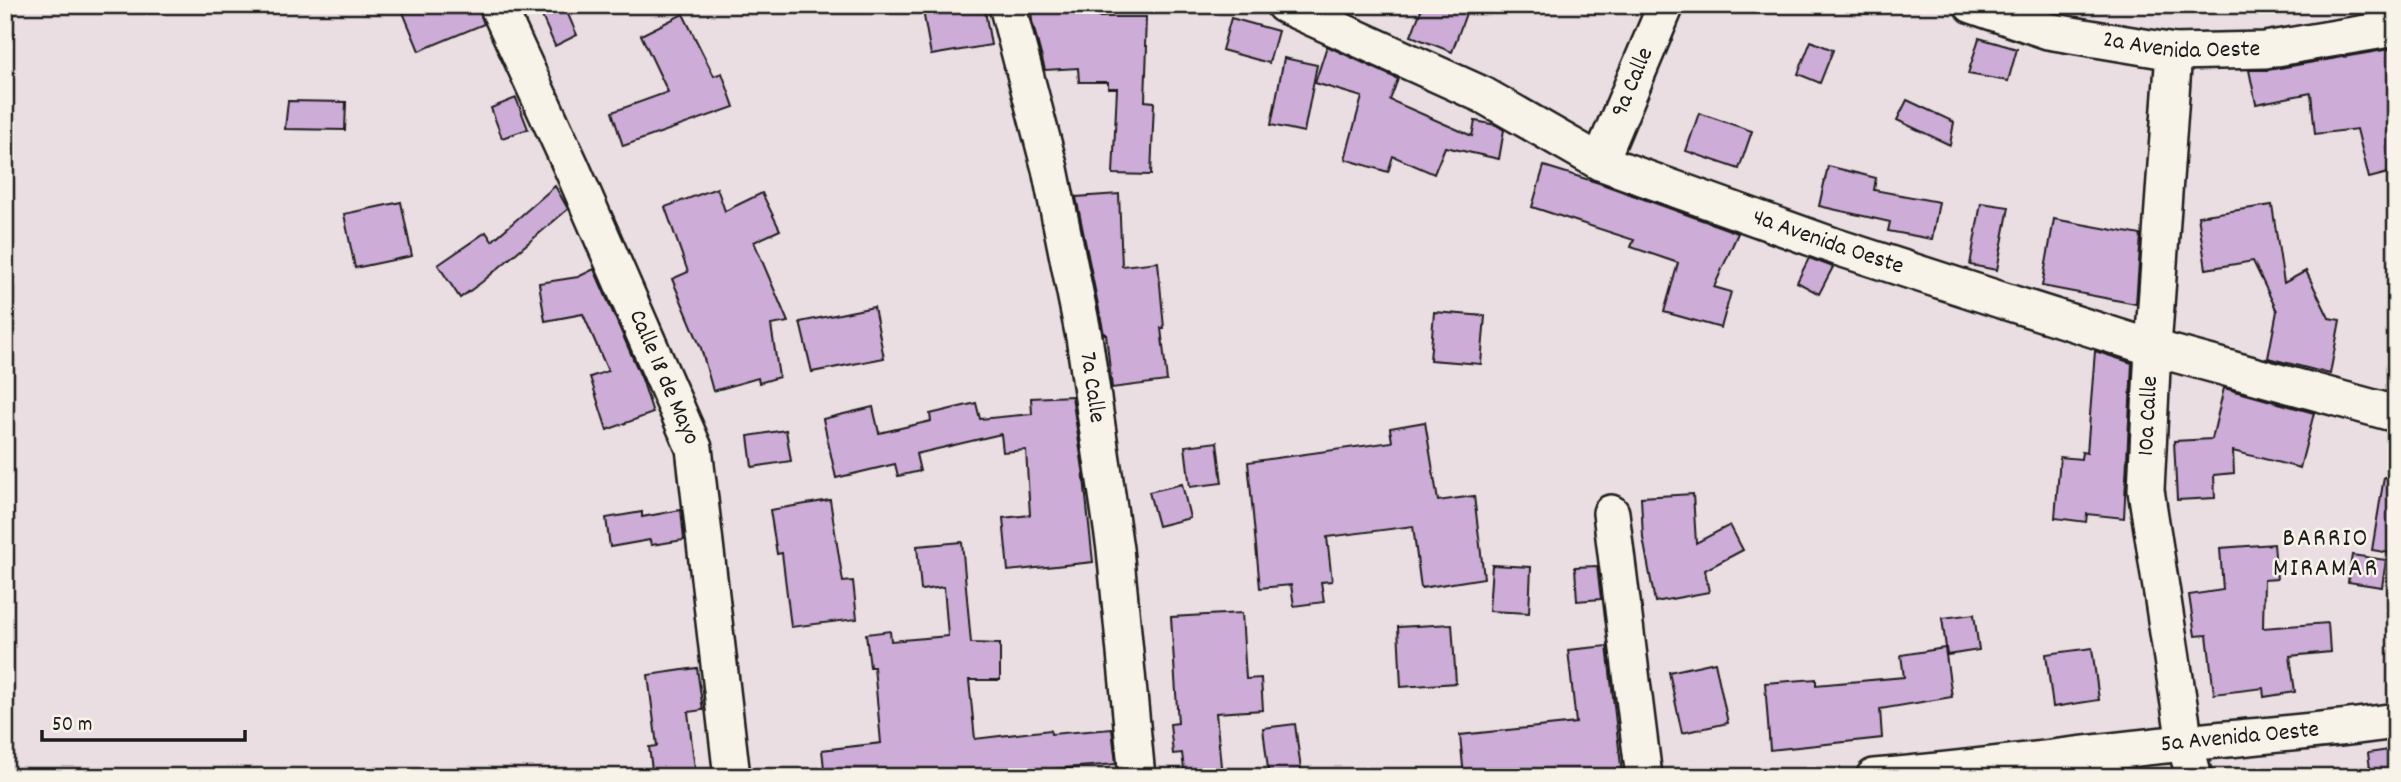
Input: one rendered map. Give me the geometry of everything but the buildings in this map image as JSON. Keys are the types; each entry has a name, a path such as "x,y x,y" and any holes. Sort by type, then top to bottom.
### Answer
{"street":[{"name":"Calle 18 de Mayo","path":"497,5 572,166 694,448 732,777"},
{"name":"7a Calle","path":"1007,5 1050,169 1084,337 1115,549 1137,777"},
{"name":"4a Avenida Oeste","path":"1284,5 1483,95 1600,162 1836,247 2153,348 2396,414"},
{"name":"9a Calle","path":"1600,162 1666,5"},
{"name":"2a Avenida Oeste","path":"1972,5 2048,31 2174,52 2264,50 2396,28"},
{"name":"10a Calle","path":"2174,52 2153,348 2146,491 2185,743 2194,777"},
{"path":"1611,513 1644,777"},
{"name":"5a Avenida Oeste","path":"1874,777 1962,770 2396,721"}],"district":[{"name":"BARRIO MIRAMAR","path":"2326,554"}]}
